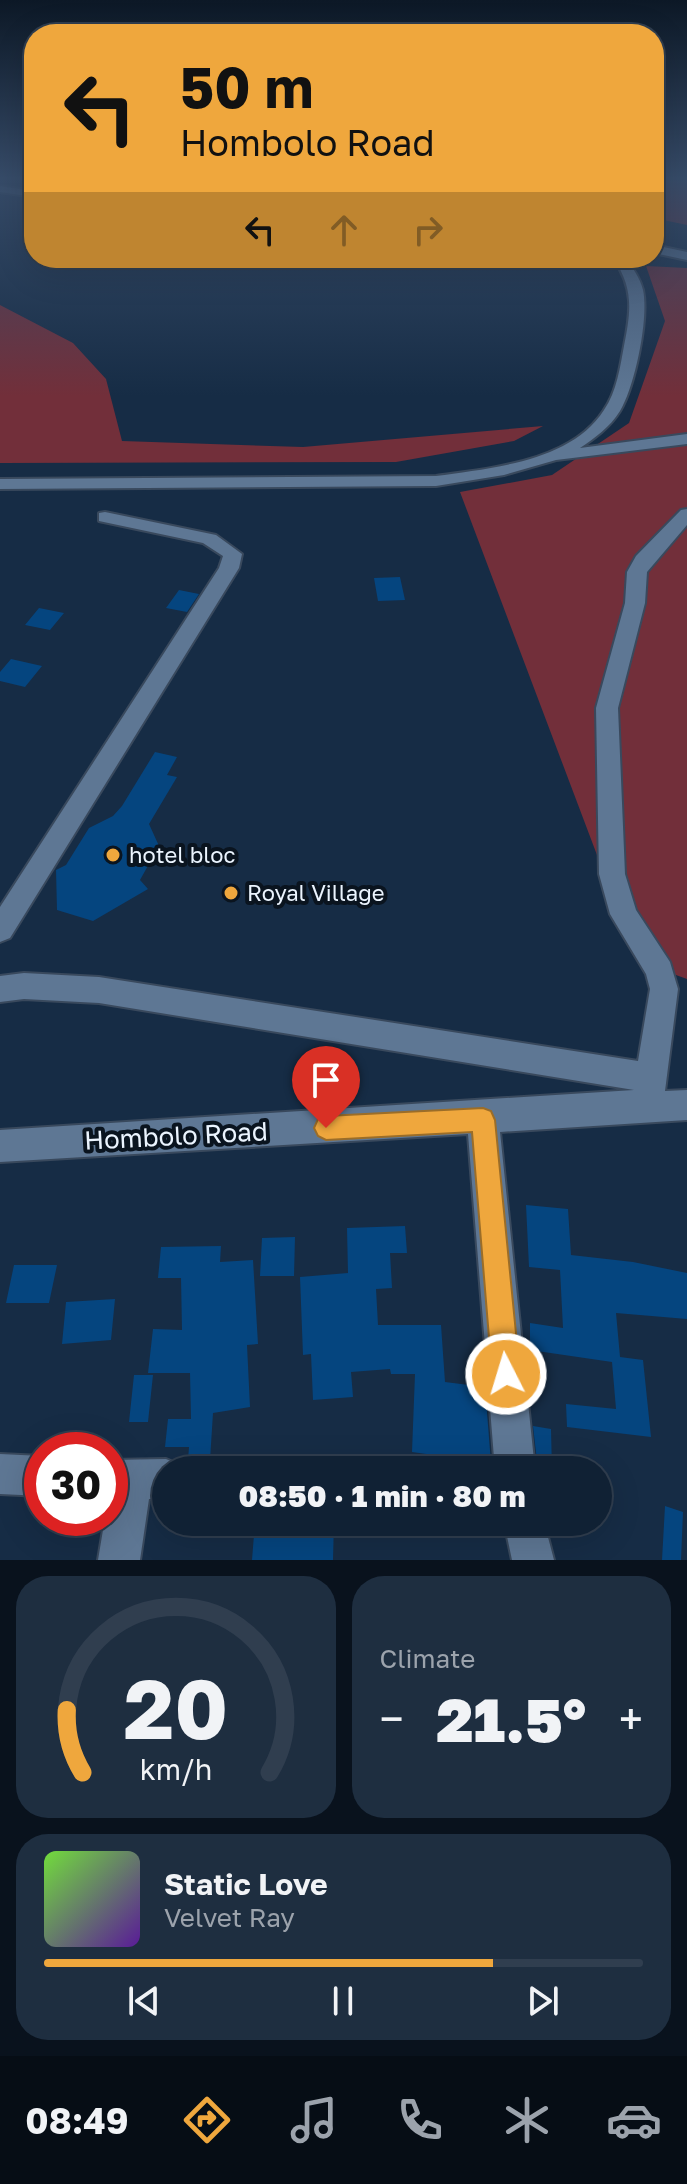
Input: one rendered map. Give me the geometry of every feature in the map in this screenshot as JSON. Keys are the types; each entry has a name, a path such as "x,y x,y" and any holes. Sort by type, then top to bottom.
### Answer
{"street":[{"path":"664,251 687,256"},
{"path":"557,456 606,419 615,404 629,361 640,297 627,268"},
{"path":"0,484 436,481 503,471 557,456 687,439"},
{"path":"0,989 24,986 99,990 649,1093 664,989 660,971 624,914 612,874 607,708 635,603 637,572 643,560 687,514"},
{"path":"0,930 229,568 233,554 209,539 105,517"},
{"name":"Hombolo Road","path":"0,1146 483,1120 649,1093 687,1105"},
{"path":"483,1120 514,1456"},
{"path":"0,1474 24,1475"},
{"path":"119,1560 136,1480"},
{"path":"527,1536 533,1560"}],"shaded area":[{"path":"647,268 687,268 687,979 637,961 460,492 552,475 629,423 665,321"},
{"path":"0,305 73,343 106,379 122,441 303,447 543,426 514,441 396,462 0,463"}],"building":[{"path":"400,577 405,600 378,601 374,578"},
{"path":"179,590 199,594 187,612 166,608"},
{"path":"39,608 64,613 50,630 25,625"},
{"path":"11,659 42,666 25,687 0,681 0,672"},
{"name":"hotel bloc","path":"155,752 177,757 167,775 177,777 149,824 159,846 140,880 148,889 93,921 57,910 56,870 66,865 89,828 113,816 122,806"},
{"path":"526,1205 568,1209 571,1255 633,1262 687,1273 687,1319 616,1313 620,1357 643,1360 651,1437 567,1427 566,1404 616,1409 612,1362 530,1350 530,1323 563,1328 560,1270 529,1267"},
{"path":"405,1226 407,1253 390,1253 392,1288 376,1289 378,1325 441,1325 445,1382 485,1387 490,1456 441,1456 412,1452 415,1374 391,1374 390,1369 351,1372 353,1397 313,1400 311,1354 303,1355 300,1277 348,1273 347,1228"},
{"path":"295,1237 294,1276 260,1276 262,1238"},
{"path":"221,1246 220,1262 253,1260 258,1344 247,1345 250,1407 213,1413 210,1456 188,1456 189,1447 165,1447 168,1419 191,1419 190,1373 148,1373 153,1329 182,1330 181,1278 158,1278 161,1247"},
{"path":"14,1265 57,1265 49,1303 6,1303"},
{"path":"115,1299 111,1340 62,1344 66,1302"},
{"path":"134,1375 153,1375 148,1422 129,1422"},
{"path":"533,1426 551,1429 552,1456 536,1456"},
{"path":"665,1506 683,1512 681,1560 662,1560"},
{"path":"254,1536 334,1536 333,1560 252,1560"}],"place":[{"name":"hotel bloc","path":"113,855"},
{"name":"Royal Village","path":"231,893"}],"route":[{"path":"326,1128 483,1120 506,1374"}]}
